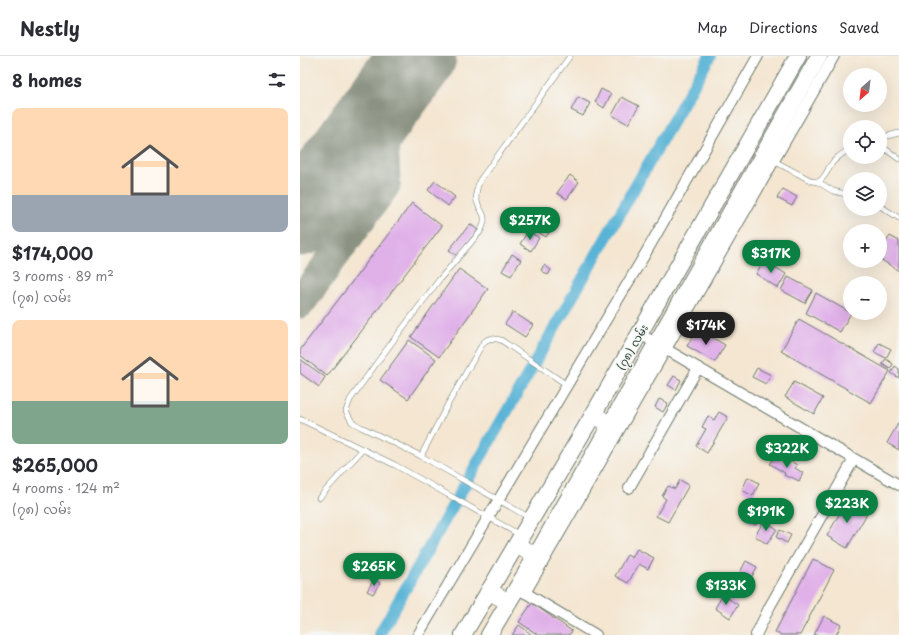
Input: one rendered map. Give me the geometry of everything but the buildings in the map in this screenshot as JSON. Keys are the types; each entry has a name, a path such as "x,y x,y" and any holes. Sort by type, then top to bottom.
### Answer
{"highway":[{"path":"593,415 610,424"},
{"path":"520,540 536,556"},
{"path":"489,591 517,594"}],"main road":[{"name":"(၇၈) လမ်း","path":"489,635 517,594 536,556 610,424 661,346 758,152 798,56"},
{"name":"(၇၈) လမ်း","path":"463,635 640,334 819,56"}],"street":[{"path":"418,635 644,256 758,56"},
{"path":"758,152 834,56"},
{"path":"640,334 899,485"},
{"path":"596,635 517,594 661,346"},
{"path":"629,488 698,368"},
{"path":"756,635 770,606 854,459"}],"lane":[{"path":"532,519 421,456 356,425 352,422 346,411 350,400 396,337 439,280 480,232 484,221 482,210 476,197 476,190 480,180 570,56"},
{"path":"887,136 899,133"},
{"path":"887,150 899,159"},
{"path":"758,152 812,181 818,182 833,191 843,193"},
{"path":"818,182 823,179 830,166 843,154"},
{"path":"887,210 899,218"},
{"path":"421,456 448,404 483,343 488,339 493,338 501,340 568,385"},
{"path":"300,418 363,449 488,516 520,540"},
{"path":"319,498 363,449"}],"waterway":[{"path":"379,635 710,56"}],"taxiway":[{"path":"300,303 385,185 382,105"}],"runway":[{"path":"300,218 418,56"}]}
